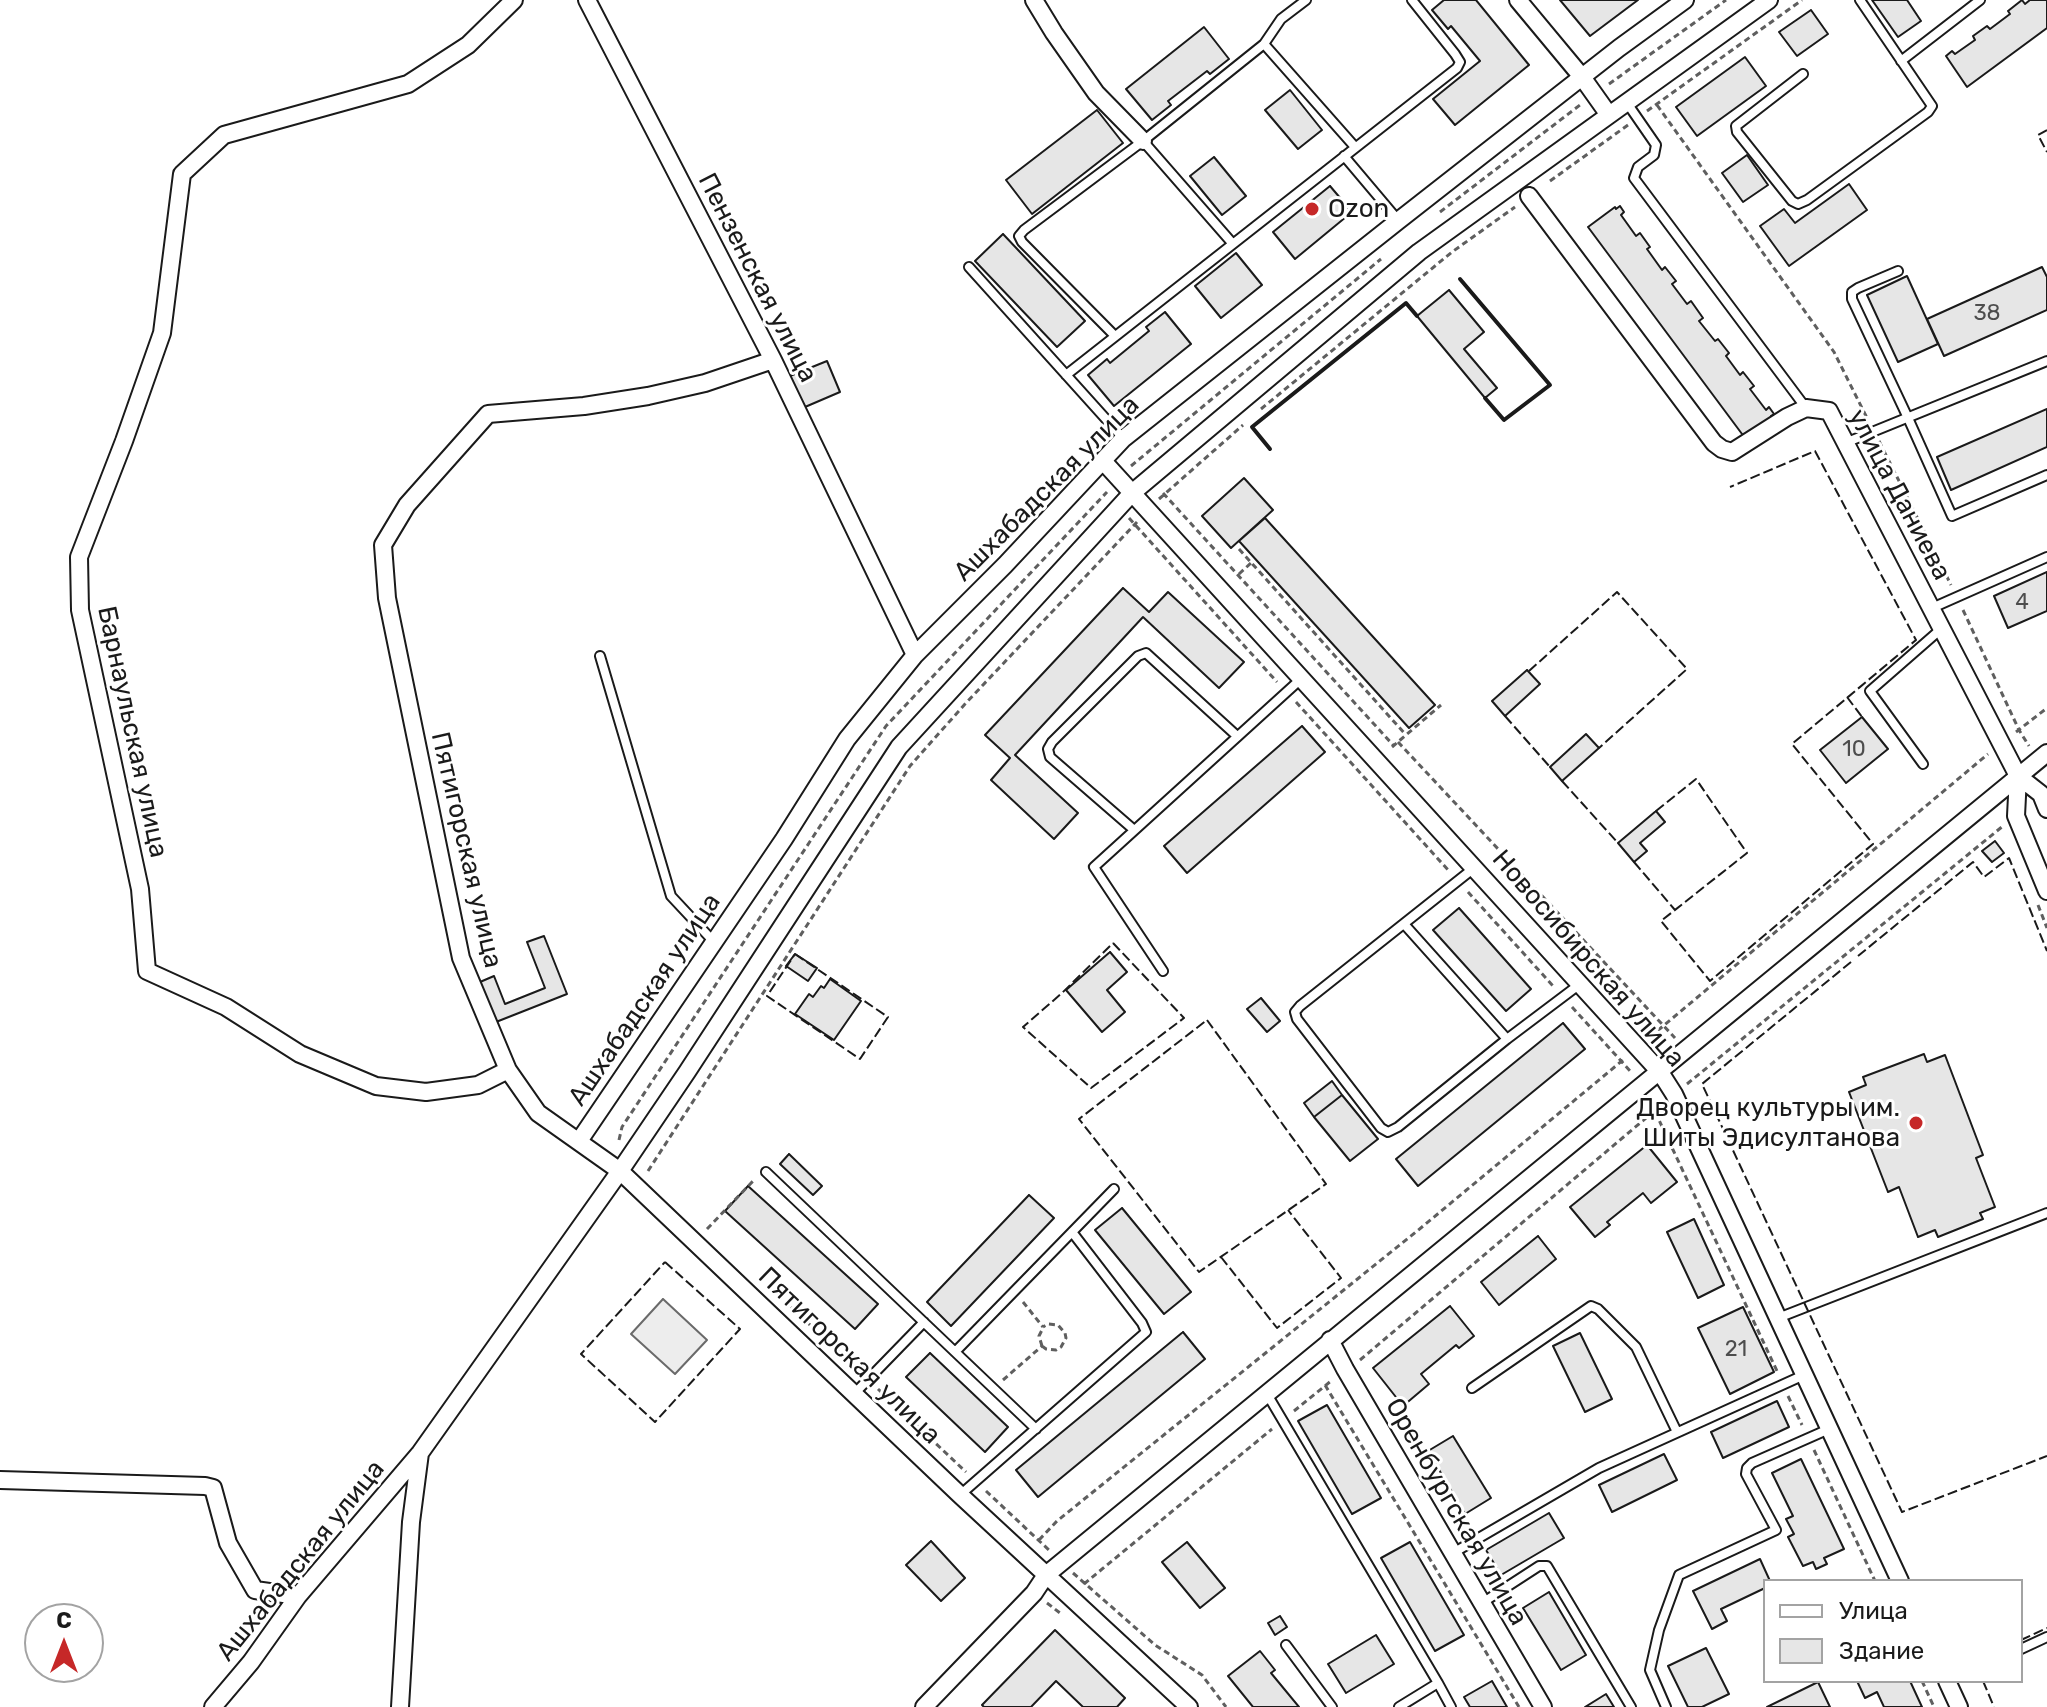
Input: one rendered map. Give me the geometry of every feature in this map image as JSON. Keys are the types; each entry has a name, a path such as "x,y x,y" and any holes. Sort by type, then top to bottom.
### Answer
{"street":[{"name":"Барнаульская улица","path":"508,1070 478,1085 426,1092 376,1086 300,1054 226,1007 147,971 140,889 80,610 79,557 162,333 182,174 224,135 408,84 468,45 514,0"},
{"name":"Пензенская улица","path":"587,0 773,360 915,655"},
{"path":"1034,0 1096,93 1143,141"},
{"path":"1518,0 1582,77 1609,115"},
{"name":"Ашхабадская улица","path":"579,1141 784,839 847,739 915,655 1005,565 1123,439 1582,77 1685,0"},
{"name":"Ашхабадская улица","path":"213,1707 251,1662 298,1596 420,1453 620,1171 899,747 1132,493 1419,252 1769,0"},
{"name":"улица Даниева","path":"1529,196 1714,443 1722,449 1732,452 1806,408 1829,411 2018,776 2041,794 2047,809"},
{"name":"Пятигорская улица","path":"773,360 705,383 648,396 584,406 488,414 407,505 383,545 387,598 461,958 508,1070 538,1113 620,1171 1069,1598 1189,1707"},
{"name":"Новосибирская улица","path":"1103,461 1660,1072 1674,1094 1899,1579"},
{"path":"924,1707 1034,1593 1046,1575 2047,753"},
{"path":"2018,776 2016,816 2047,891"},
{"name":"Оренбургская улица","path":"1330,1340 1543,1707"},
{"path":"400,1707 411,1522 420,1453"},
{"path":"0,1480 213,1488 228,1543 255,1590 298,1596"},
{"path":"1949,1683 1959,1707"}],"lane":[{"path":"1115,336 1019,236 1264,44 1281,19 1306,0"},
{"path":"1066,375 1457,68 1460,62 1412,0"},
{"path":"1803,74 1736,126 1737,132 1792,201 1798,204 1928,112 1932,106 1860,0"},
{"path":"1901,61 1980,0"},
{"path":"1264,44 1355,147"},
{"path":"1627,103 1656,145 1654,155 1638,167 1634,178 1806,408"},
{"path":"1143,141 1233,244"},
{"path":"1344,156 1398,221"},
{"path":"969,267 1123,439"},
{"path":"1898,271 1858,288 1852,292 1852,299 1952,516 2047,475"},
{"path":"1845,443 2047,361"},
{"path":"1931,609 2047,557"},
{"path":"1923,764 1870,691 1942,629"},
{"path":"1133,829 1050,757 1048,749 1138,656 1146,653 1237,736"},
{"path":"600,656 671,896 714,942"},
{"path":"1163,971 1094,867 1302,678"},
{"path":"1475,867 1295,1012 1297,1019 1381,1128 1388,1132 1398,1127 1581,983"},
{"path":"1404,924 1507,1039"},
{"path":"766,1172 1036,1429"},
{"path":"955,1352 1114,1189"},
{"path":"1778,1318 2047,1213"},
{"path":"960,1495 1146,1332 1072,1232"},
{"path":"1472,1388 1591,1306 1598,1309 1636,1347 1677,1432"},
{"path":"854,1394 924,1322"},
{"path":"1452,1553 1599,1468 1804,1375"},
{"path":"1266,1393 1451,1707"},
{"path":"1666,1707 1650,1670 1659,1630 1679,1575 1776,1530 1746,1474 1747,1468 1829,1429"},
{"path":"1482,1603 1539,1566 1547,1566 1631,1707"},
{"path":"2023,1648 2047,1637"},
{"path":"1286,1645 1332,1707"},
{"path":"1399,1707 1438,1683"}],"path":[{"path":"1150,478 1394,746"},
{"path":"1239,549 1406,735"},
{"path":"1238,575 1251,563"},
{"path":"1377,761 1441,705"},
{"path":"1039,1540 1057,1521 1422,1227 2001,743 2047,708"},
{"path":"1398,742 1686,1049"},
{"path":"1069,1598 1325,1385 1363,1359 1674,1094 2016,816"},
{"path":"707,1229 756,1177 766,1172"},
{"path":"1014,1292 1043,1327"},
{"path":"1048,1324 1058,1325 1065,1333 1064,1343 1056,1350 1042,1346 1039,1336 1048,1324"},
{"path":"993,1388 1042,1346"},
{"path":"1325,1385 1519,1707"},
{"path":"1085,1584 1155,1645 1202,1675 1226,1707"},
{"path":"1923,1683 1934,1707"}],"shaded area":[{"path":"663,1299 707,1340 675,1374 631,1334"}],"building":[{"path":"1444,0 1476,0 1529,65 1455,125 1433,99 1480,61 1451,26 1448,29 1432,10"},
{"path":"1560,0 1638,0 1590,36"},
{"path":"1872,0 1907,0 1921,21 1898,37"},
{"path":"2022,0 2025,4 2030,0 2047,0 2047,28 1967,87 1946,56 1952,51 1955,54 1975,40 1973,36 1987,26 1990,29"},
{"path":"1811,10 1828,34 1797,56 1779,32"},
{"path":"1204,27 1229,59 1210,74 1207,71 1168,101 1171,105 1152,120 1126,89"},
{"path":"1745,57 1766,86 1697,136 1676,107"},
{"path":"1290,90 1322,130 1298,149 1265,110"},
{"path":"1097,110 1123,143 1032,214 1006,180"},
{"path":"1747,155 1768,185 1743,202 1722,173"},
{"path":"1214,157 1246,196 1222,215 1190,176"},
{"path":"1849,184 1867,210 1789,266 1760,226 1784,209 1795,223"},
{"path":"1330,186 1352,212 1295,259 1273,232"},
{"path":"1620,206 1624,212 1621,215 1636,236 1640,233 1662,270 1665,267 1676,281 1672,284 1687,304 1691,301 1703,318 1699,321 1729,353 1726,356 1740,375 1743,372 1754,386 1750,389 1766,410 1769,407 1774,414 1745,438 1588,227"},
{"path":"1003,234 1085,321 1057,347 975,261"},
{"path":"1236,253 1262,285 1221,318 1195,286"},
{"path":"2042,267 2047,277 2047,310 1944,356 1927,319"},
{"path":"1907,276 1938,344 1898,362 1867,295"},
{"path":"1449,290 1484,332 1464,349 1497,388 1485,398 1417,316"},
{"path":"1165,312 1191,344 1114,406 1088,375 1107,359 1110,363 1149,331 1146,327"},
{"path":"827,361 840,392 798,410 785,378"},
{"path":"2047,409 2047,447 1951,490 1937,457"},
{"path":"1244,478 1273,510 1231,548 1202,516"},
{"path":"1265,518 1435,705 1409,728 1239,541"},
{"path":"2047,572 2047,611 2008,628 1994,596"},
{"path":"1123,588 1149,612 1168,592 1244,662 1219,688 1143,617 1015,755 1078,813 1054,839 991,780 1010,758 985,735"},
{"path":"1527,670 1540,684 1505,716 1492,701"},
{"path":"1862,717 1888,749 1846,783 1820,750"},
{"path":"1302,726 1325,752 1187,873 1164,846"},
{"path":"1586,734 1599,748 1562,781 1550,767"},
{"path":"1656,811 1665,822 1640,843 1647,851 1634,862 1618,843"},
{"path":"1995,841 2004,853 1992,862 1982,851"},
{"path":"1459,908 1531,989 1506,1011 1433,930"},
{"path":"544,936 567,994 496,1022 480,982 494,976 505,1004 545,988 527,942"},
{"path":"1110,952 1127,972 1107,990 1125,1012 1102,1032 1066,990"},
{"path":"795,954 817,968 808,981 786,966"},
{"path":"830,979 861,1001 834,1040 795,1014 809,994 813,997"},
{"path":"1261,998 1280,1021 1267,1032 1247,1009"},
{"path":"1563,1023 1585,1049 1418,1186 1396,1159"},
{"name":"Дворец культуры им. Шиты Эдисултанова","path":"1924,1054 1927,1062 1945,1055 1983,1155 1976,1158 1995,1207 1980,1213 1983,1219 1938,1237 1935,1230 1918,1237 1899,1187 1888,1192 1849,1092 1866,1085 1863,1077"},
{"path":"1332,1081 1342,1095 1314,1117 1304,1103"},
{"path":"1342,1095 1378,1139 1350,1161 1314,1117"},
{"path":"1647,1145 1677,1182 1651,1203 1643,1193 1607,1222 1610,1225 1595,1237 1570,1207"},
{"path":"789,1154 822,1186 813,1195 780,1164"},
{"path":"748,1186 878,1304 855,1329 725,1211"},
{"path":"1029,1195 1054,1218 951,1326 927,1302"},
{"path":"1122,1208 1191,1292 1164,1314 1095,1230"},
{"path":"1694,1219 1724,1285 1698,1298 1667,1232"},
{"path":"1538,1236 1556,1259 1499,1305 1481,1282"},
{"path":"1450,1306 1474,1336 1459,1348 1456,1345 1421,1374 1429,1384 1403,1406 1373,1368"},
{"path":"1743,1307 1774,1372 1730,1394 1698,1328"},
{"path":"1183,1332 1205,1359 1038,1497 1016,1470"},
{"path":"1580,1333 1612,1399 1585,1412 1553,1346"},
{"path":"930,1353 1008,1427 985,1452 906,1377"},
{"path":"1777,1401 1789,1427 1723,1458 1711,1432"},
{"path":"1327,1405 1381,1498 1352,1514 1298,1421"},
{"path":"1453,1436 1491,1498 1465,1514 1428,1451"},
{"path":"1664,1454 1677,1480 1612,1512 1599,1485"},
{"path":"1801,1459 1844,1549 1824,1558 1827,1564 1816,1569 1813,1562 1803,1566 1788,1537 1794,1534 1786,1519 1793,1516 1772,1473"},
{"path":"1549,1513 1564,1538 1501,1575 1486,1550"},
{"path":"931,1541 965,1578 941,1601 906,1565"},
{"path":"1187,1542 1225,1588 1200,1608 1162,1562"},
{"path":"1410,1542 1464,1635 1435,1651 1381,1558"},
{"path":"1760,1559 1769,1579 1763,1579 1763,1589 1721,1609 1727,1621 1712,1629 1693,1591"},
{"path":"1549,1592 1586,1655 1561,1670 1523,1608"},
{"path":"1280,1616 1287,1627 1275,1635 1268,1623"},
{"path":"1055,1630 1125,1698 1117,1707 1083,1707 1056,1681 1031,1707 984,1707 982,1705"},
{"path":"1376,1635 1394,1664 1346,1693 1328,1664"},
{"path":"1706,1648 1729,1694 1702,1707 1688,1707 1668,1666"},
{"path":"1260,1651 1275,1670 1271,1673 1299,1707 1253,1707 1228,1676"},
{"path":"1492,1681 1507,1707 1470,1707 1464,1697"},
{"path":"1818,1683 1830,1707 1767,1707"},
{"path":"1858,1683 1911,1683 1922,1707 1884,1707 1877,1692 1865,1698"},
{"path":"1606,1694 1614,1707 1585,1707"}],"fence":[{"path":"2047,130 2038,135 2047,152"},
{"path":"1656,811 1696,779 1747,853 1661,921 1710,981 1873,844 1792,744 1916,640 1815,451 1730,487"},
{"path":"1529,671 1617,592 1687,669 1599,748"},
{"path":"1847,697 1862,717"},
{"path":"1505,716 1550,767"},
{"path":"1562,781 1618,843"},
{"path":"1858,956 1973,862 1984,877 2009,858 2047,951"},
{"path":"1634,862 1675,910"},
{"path":"1113,943 1184,1018 1091,1088 1023,1027 1113,943"},
{"path":"795,954 888,1017 860,1059 767,996 795,954"},
{"path":"1851,962 1702,1084 1902,1512 2047,1456"},
{"path":"1207,1020 1326,1184 1199,1272 1079,1119 1207,1020"},
{"path":"1221,1257 1277,1328 1341,1278 1288,1210"},
{"path":"665,1262 740,1329 655,1422 581,1354 665,1262"},
{"path":"2023,1639 2047,1628"},
{"path":"1984,1683 1994,1707"}],"wall":[{"path":"1460,279 1550,385 1504,420 1485,398"},
{"path":"1270,449 1252,427 1406,303 1417,316"}],"place":[{"name":"Ozon","path":"1312,209"},
{"name":"Дворец культуры им. Шиты Эдисултанова","path":"1916,1123"}]}
